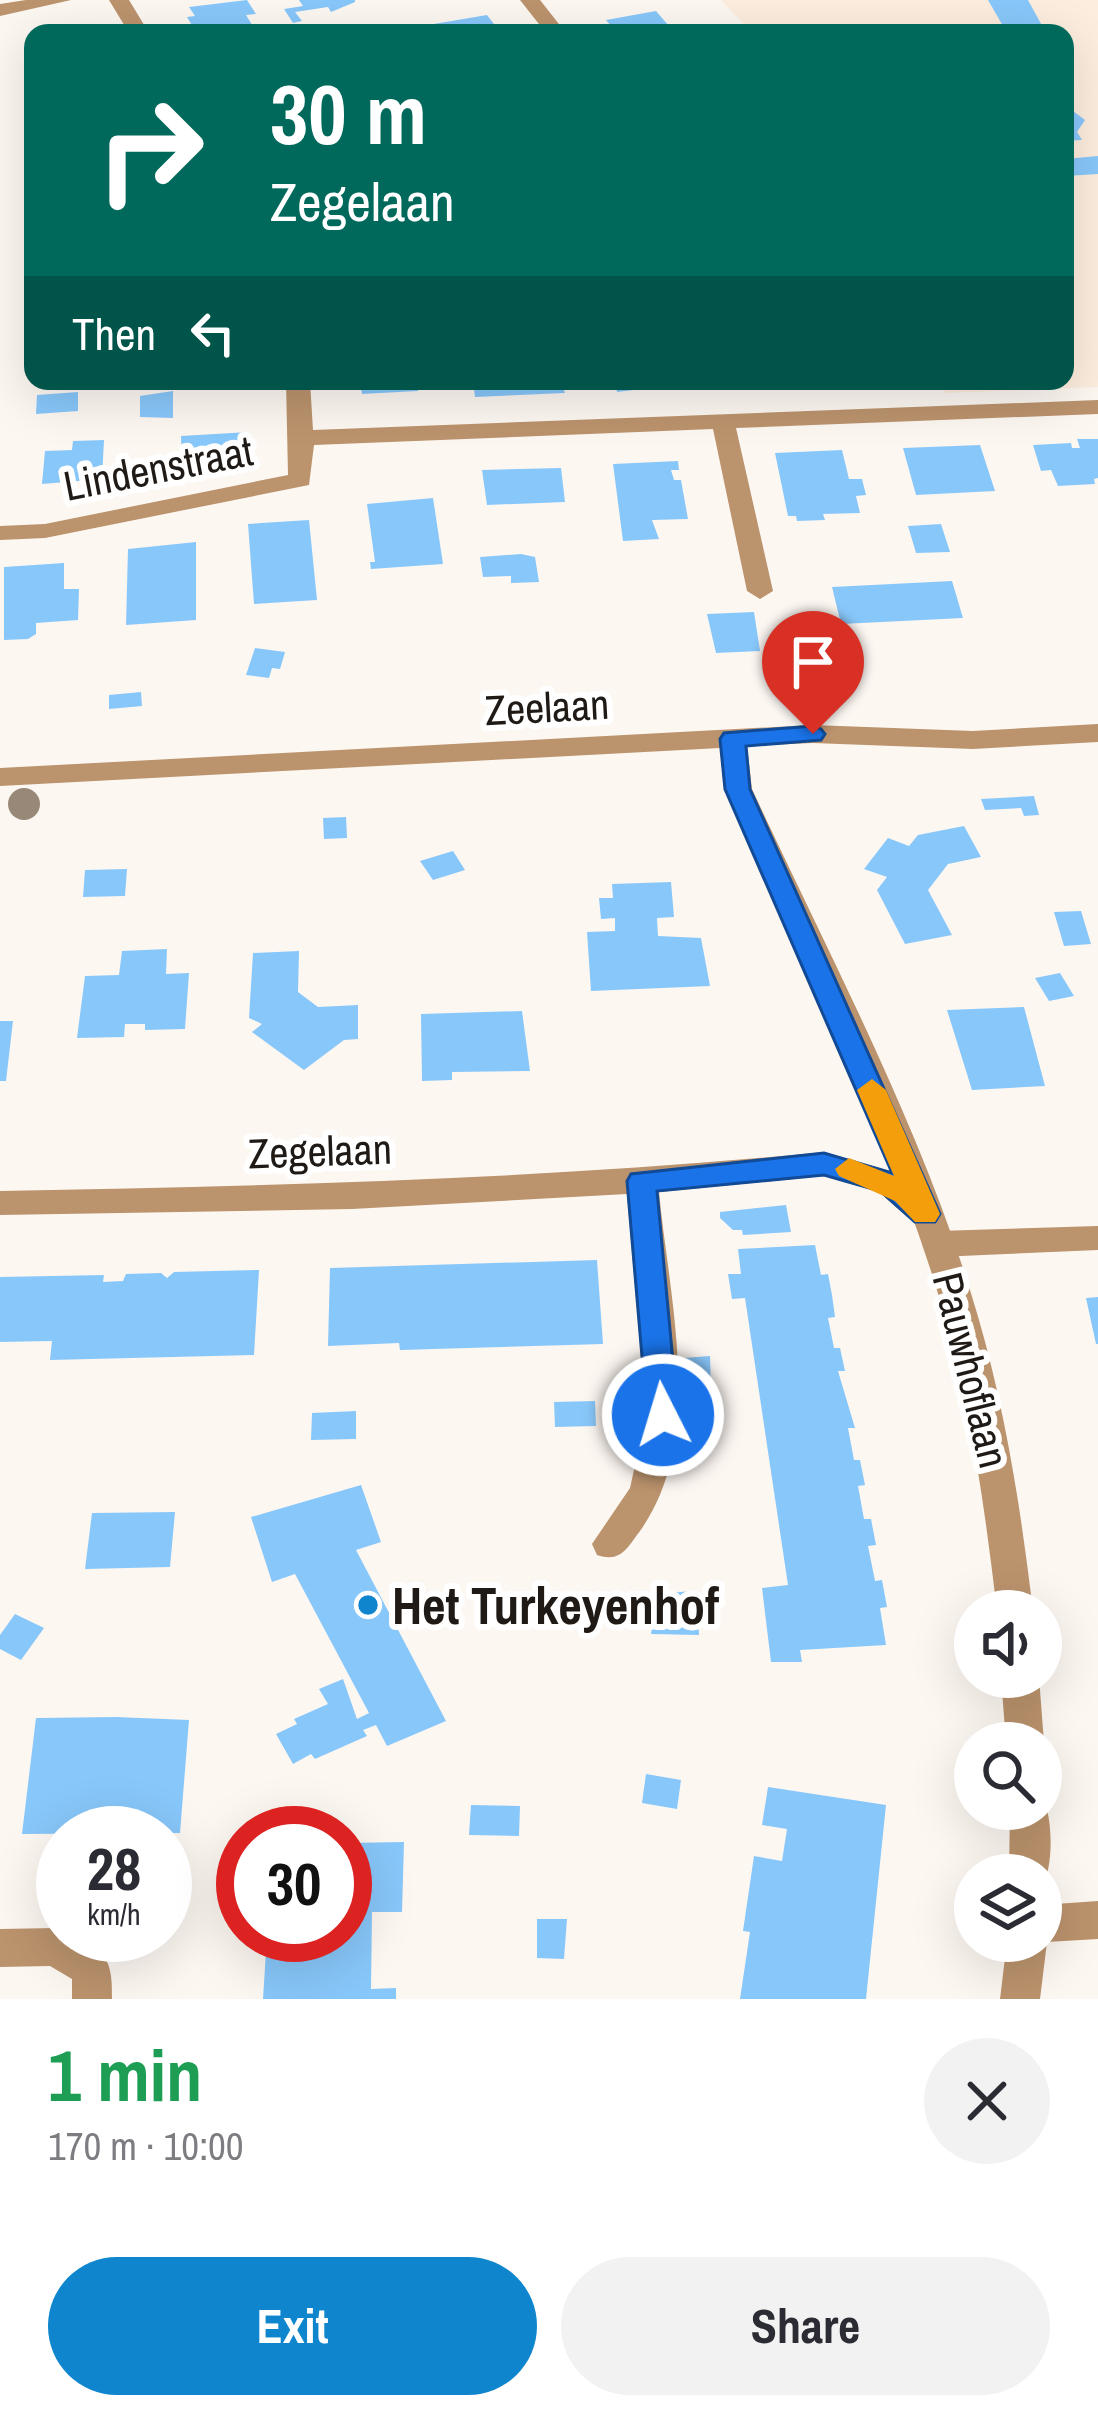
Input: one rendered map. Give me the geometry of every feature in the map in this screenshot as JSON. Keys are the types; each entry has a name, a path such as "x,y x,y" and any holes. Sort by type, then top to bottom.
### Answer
{"street":[{"path":"0,10 61,0"},
{"path":"530,0 549,24"},
{"path":"299,390 302,438"},
{"name":"Lindenstraat","path":"0,533 46,531 300,480 302,438 1098,407"},
{"path":"724,422 760,591"},
{"name":"Zeelaan","path":"0,777 813,734 973,740 1098,733"},
{"name":"Pauwhoflaan","path":"733,739 738,789 932,1229 977,1378 1002,1492 1013,1590"},
{"name":"Zegelaan","path":"0,1203 352,1197 642,1181 824,1164 890,1184 932,1229"},
{"path":"610,1544 647,1493 663,1415 642,1181"},
{"path":"932,1229 1098,1238"},
{"path":"1062,1923 1098,1920"},
{"path":"0,1948 55,1947 94,1970 92,1999"},
{"path":"1020,1999 1024,1962"}],"shaded area":[{"path":"721,0 1098,0 1098,387 1074,388 1074,24 744,24"},
{"path":"944,390 1022,390 945,393"}],"building":[{"path":"247,0 256,14 246,15 252,24 191,24 187,17 195,16 189,7"},
{"path":"299,0 355,2 331,12 328,7 295,12 302,21 293,23 284,9 303,6"},
{"path":"988,0 1028,0 1041,24 1002,24"},
{"path":"656,11 667,24 609,24 606,20"},
{"path":"487,15 494,24 434,24"},
{"path":"1074,112 1085,120 1077,132 1082,140 1074,140"},
{"path":"1098,156 1098,174 1074,175 1074,158"},
{"path":"361,390 418,391 362,394"},
{"path":"474,390 565,393 475,397"},
{"path":"173,391 173,418 140,417 140,396"},
{"path":"78,392 78,411 36,414 37,395"},
{"path":"249,432 251,461 182,467 181,436"},
{"path":"1077,439 1098,439 1098,478 1095,484 1058,486 1051,470 1041,471 1033,445 1071,443 1072,448 1080,448"},
{"path":"104,440 102,479 42,484 45,451 72,450 73,441"},
{"path":"980,445 995,491 916,495 903,448"},
{"path":"842,450 849,479 862,479 866,495 856,496 860,513 823,514 825,520 797,521 796,516 788,516 775,453"},
{"path":"678,461 679,470 671,470 674,480 681,480 688,519 652,520 659,539 623,541 613,464"},
{"path":"561,468 565,502 487,505 482,470"},
{"path":"433,498 443,564 371,569 370,562 375,562 367,504"},
{"path":"309,520 317,600 254,604 248,524"},
{"path":"941,524 950,552 916,553 908,526"},
{"path":"196,542 196,620 126,625 128,549"},
{"path":"480,557 535,557 539,582 483,577"},
{"path":"64,563 64,589 79,589 78,620 36,623 36,634 28,639 4,640 4,567"},
{"path":"952,581 963,618 841,624 832,587"},
{"path":"754,612 760,651 716,653 707,614"},
{"path":"255,648 285,652 280,669 272,668 269,678 246,675"},
{"path":"141,692 142,706 109,709 109,695"},
{"path":"1034,796 1039,815 1024,816 1021,808 985,810 981,799"},
{"path":"346,817 347,838 324,839 323,818"},
{"path":"964,826 981,857 948,864 928,890 952,935 905,944 877,890 887,877 864,869 888,838 909,846 918,835"},
{"path":"453,851 465,870 433,880 420,861"},
{"path":"127,869 125,896 83,897 85,870"},
{"path":"671,882 674,917 657,918 658,936 701,938 710,986 591,991 587,932 615,931 615,918 601,919 599,898 613,898 612,884"},
{"path":"1081,911 1091,944 1064,946 1054,912"},
{"path":"167,949 166,974 189,973 185,1029 145,1030 145,1024 125,1024 124,1037 77,1038 85,976 119,975 122,951"},
{"path":"299,951 298,992 318,1007 358,1005 358,1039 344,1040 304,1070 252,1032 262,1024 249,1018 253,953"},
{"path":"1060,973 1074,996 1049,1001 1035,978"},
{"path":"1024,1007 1045,1086 972,1090 947,1010"},
{"path":"522,1011 530,1071 452,1072 452,1080 422,1081 421,1014"},
{"path":"0,1021 13,1021 6,1081 0,1081"},
{"path":"786,1205 791,1232 743,1235 720,1218 720,1212"},
{"path":"815,1245 821,1275 828,1274 832,1295 835,1317 828,1318 845,1371 838,1371 855,1428 848,1428 865,1485 858,1486 864,1519 871,1519 876,1545 868,1546 875,1581 882,1580 887,1607 880,1608 886,1645 800,1650 802,1662 771,1662 762,1588 788,1585 745,1298 732,1299 728,1274 741,1274 738,1249"},
{"path":"597,1260 603,1344 400,1350 399,1343 328,1346 330,1268"},
{"path":"259,1270 254,1355 50,1360 52,1341 0,1342 0,1277 104,1275 103,1282 123,1281 126,1274 161,1273 167,1278 174,1272"},
{"path":"1098,1297 1098,1344 1096,1344 1086,1298"},
{"path":"710,1356 711,1385 686,1385 684,1358"},
{"path":"595,1401 596,1426 555,1427 554,1402"},
{"path":"356,1411 356,1439 311,1440 312,1413"},
{"path":"361,1485 381,1542 356,1550 446,1721 387,1746 376,1725 363,1730 367,1736 293,1764 276,1734 297,1724 294,1719 328,1704 319,1689 343,1679 357,1719 369,1713 295,1574 272,1582 251,1517"},
{"path":"175,1512 170,1567 85,1569 92,1513"},
{"path":"692,1591 691,1599 698,1599 699,1635 651,1634 657,1594"},
{"path":"15,1614 44,1628 21,1660 0,1649 0,1635"},
{"path":"36,1718 189,1720 182,1806 36,1806 36,1834 22,1834"},
{"path":"646,1774 681,1780 677,1809 642,1803"},
{"path":"768,1787 886,1805 866,1999 740,1999 750,1932 743,1931 754,1856 782,1861 787,1829 762,1825"},
{"path":"471,1805 520,1806 519,1836 469,1835"},
{"path":"404,1842 402,1912 372,1912 372,1843"},
{"path":"537,1919 567,1919 564,1959 537,1958"},
{"path":"265,1962 371,1962 371,1989 396,1988 396,1999 263,1999"}],"slow traffic":[{"path":"849,1169 906,1193 925,1214 872,1090"}],"place":[{"name":"Het Turkeyenhof","path":"368,1605"}],"route":[{"path":"663,1415 642,1181 824,1164 890,1184 925,1214 738,789 733,739 813,734"}]}
